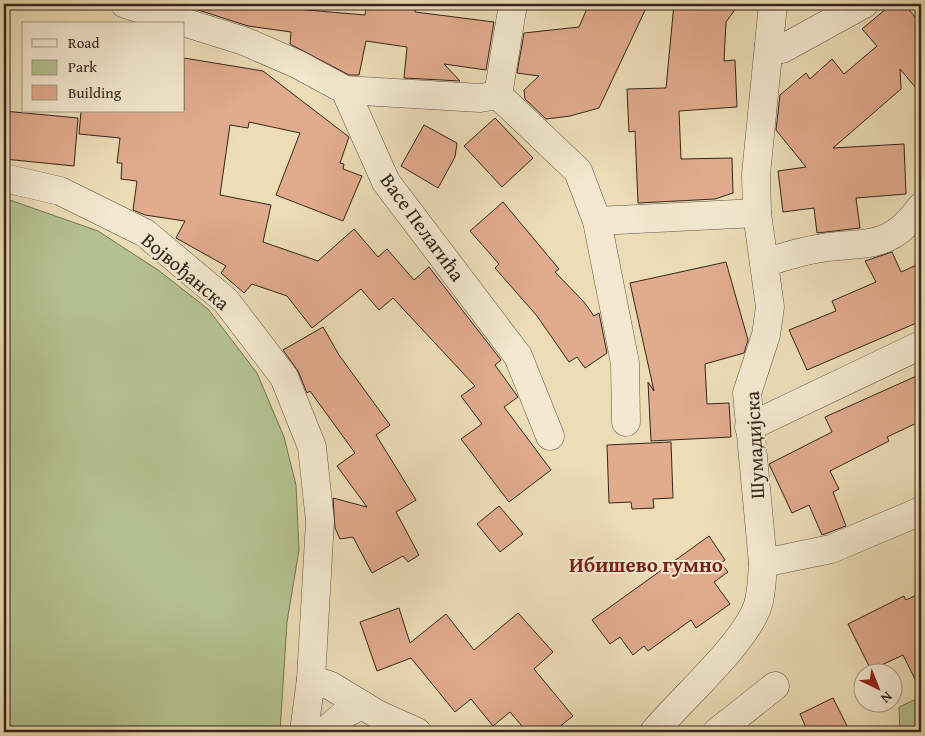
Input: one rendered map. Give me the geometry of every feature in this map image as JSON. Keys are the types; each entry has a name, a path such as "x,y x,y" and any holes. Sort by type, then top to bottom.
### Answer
{"street":[{"path":"125,4 183,22"},
{"path":"498,95 513,4"},
{"name":"Шумадијска","path":"654,732 747,626 758,605 762,587 763,563 747,393 768,324 770,307 757,213 756,174 773,4"},
{"path":"769,45 782,49 864,4"},
{"path":"185,23 244,41 297,64 345,90 480,98 498,95"},
{"name":"Васе Пелагића","path":"345,90 386,182 518,356 550,436"},
{"path":"498,95 578,171 597,221 626,363 626,422"},
{"name":"Војвођанска","path":"4,178 60,191 145,233 226,301 284,377 312,447 320,520 311,680 304,732"},
{"path":"765,263 802,251 879,242 908,226 921,207"},
{"path":"597,221 757,213"},
{"path":"749,427 921,345"},
{"path":"763,563 831,549 921,511"},
{"path":"311,680 331,686 362,705 417,732"},
{"path":"717,732 775,686"},
{"path":"324,732 345,714 362,705"}],"green space":[{"path":"4,198 98,231 158,270 208,309 257,373 284,437 296,485 299,550 287,622 280,732 4,732"},
{"path":"921,697 921,732 900,732 899,714 902,714 902,706"}],"building":[{"path":"189,4 272,4 272,7 365,15 366,7 379,9 382,4 415,9 415,12 494,22 486,70 444,64 460,81 404,78 407,47 366,41 359,75 349,75 290,44 291,32 248,26 189,7"},
{"path":"589,4 648,4 599,108 570,116 546,119 525,99 524,90 539,76 517,73 524,33 579,27"},
{"path":"674,4 739,4 726,22 724,61 735,60 737,107 679,111 681,159 732,158 733,193 715,199 638,203 635,131 629,132 627,89 666,88"},
{"path":"892,4 904,4 921,24 921,94 900,69 901,89 833,148 904,144 906,194 856,198 860,228 817,233 814,208 783,212 778,171 806,167 776,130 780,95 806,73 810,79 832,59 844,74 877,46 862,29"},
{"path":"185,58 263,71 349,137 340,163 344,164 343,169 362,176 343,221 276,195 300,133 249,122 248,128 230,125 220,195 271,205 263,242 318,261 354,229 378,257 387,249 414,280 429,267 501,360 495,365 518,397 504,407 551,470 509,502 461,439 482,424 461,396 475,386 393,298 379,310 361,289 312,328 287,296 252,284 244,293 221,273 226,266 176,238 185,221 145,215 133,210 137,181 121,179 122,163 117,163 120,138 79,134 81,112 185,112"},
{"path":"4,111 78,118 74,166 4,159"},
{"path":"495,118 533,158 502,187 464,146"},
{"path":"424,125 457,143 455,157 438,188 401,166"},
{"path":"503,202 559,269 555,272 584,302 594,316 599,313 607,353 585,368 577,357 569,362 537,316 495,268 499,264 470,231"},
{"path":"892,252 901,272 921,263 921,321 807,370 789,330 836,311 832,301 876,282 865,261"},
{"path":"726,262 748,340 744,353 705,364 707,404 729,403 731,437 651,441 648,382 654,391 630,283"},
{"path":"323,327 339,355 390,425 376,435 416,500 396,512 419,555 408,562 403,556 372,573 353,537 340,539 335,528 333,498 367,507 337,466 355,453 310,391 307,393 298,371 283,350"},
{"path":"921,374 921,421 887,437 889,441 830,471 839,489 833,492 846,526 822,535 809,505 792,513 769,464 832,432 825,417"},
{"path":"671,442 673,498 653,499 654,508 632,509 631,502 609,503 607,445"},
{"path":"499,506 523,534 500,552 477,524"},
{"path":"709,536 725,560 721,563 728,572 714,582 730,604 696,628 691,620 648,651 644,646 633,655 620,637 610,644 592,620"},
{"path":"921,593 921,691 903,655 884,664 868,664 848,624 904,596 906,600"},
{"path":"399,608 410,643 446,614 474,650 518,613 553,652 534,669 573,716 553,732 527,732 510,712 493,726 471,699 455,712 411,658 377,671 360,622"},
{"path":"833,698 850,732 808,732 800,714"}],"district":[{"name":"Ибишево гумно","path":"646,564"}]}
